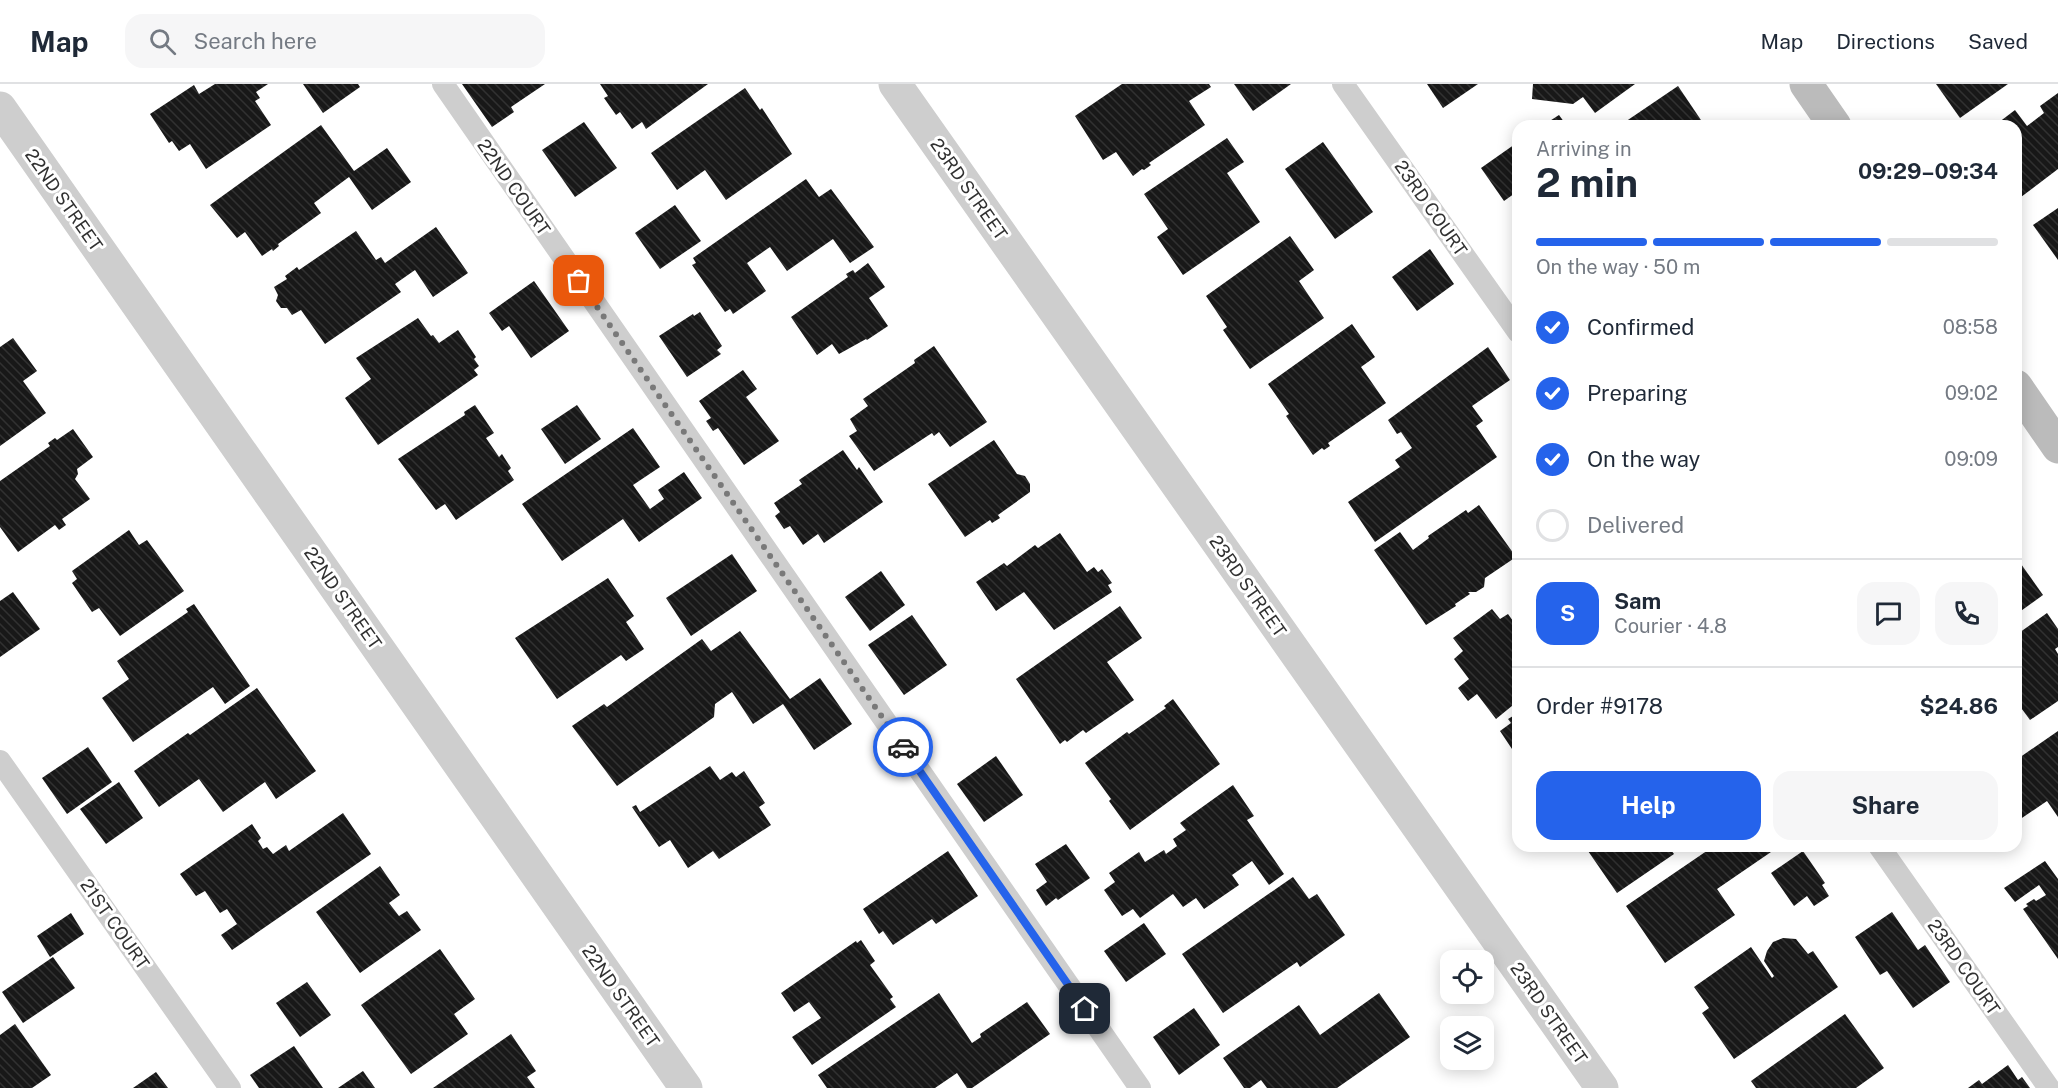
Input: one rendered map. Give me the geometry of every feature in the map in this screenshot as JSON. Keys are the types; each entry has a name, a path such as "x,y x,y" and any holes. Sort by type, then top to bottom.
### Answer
{"street":[{"name":"23RD STREET","path":"895,84 1602,1088"},
{"path":"1806,84 1831,120"},
{"name":"22ND STREET","path":"0,108 686,1088"},
{"path":"2022,395 2058,447"}],"lane":[{"name":"22ND COURT","path":"442,84 1140,1088"},
{"name":"23RD COURT","path":"1344,84 1512,323"},
{"name":"21ST COURT","path":"0,761 230,1088"},
{"name":"23RD COURT","path":"1883,852 2049,1088"}],"building":[{"path":"215,84 268,84 256,92 260,98 255,101 271,125 206,169 190,144 179,151 172,141 169,143 150,114 194,85 199,94"},
{"path":"303,84 358,84 360,87 323,113"},
{"path":"462,84 545,84 511,107 514,112 492,127"},
{"path":"600,84 708,84 646,129 642,122 632,129 620,112 616,115 604,98 608,96"},
{"path":"1122,84 1209,84 1211,87 1189,101 1205,125 1133,176 1116,152 1103,160 1075,116"},
{"path":"1234,84 1291,84 1253,111"},
{"path":"1427,84 1478,84 1443,108"},
{"path":"1533,84 1635,84 1595,113 1583,97 1573,104 1532,99"},
{"path":"1936,84 2008,84 1960,118"},
{"path":"1678,86 1701,120 1628,120"},
{"path":"745,88 760,110 762,108 792,154 726,200 705,170 677,190 651,153"},
{"path":"2058,93 2058,169 2022,196 2022,120 2002,120 2015,110 2027,126 2044,113 2040,106"},
{"path":"1559,115 1563,120 1551,120"},
{"path":"584,122 617,168 575,197 542,150"},
{"path":"321,125 354,171 387,148 411,182 372,210 349,177 314,203 321,213 278,244 279,246 273,251 272,249 262,256 245,232 237,238 210,205"},
{"path":"1227,138 1244,162 1227,173 1260,222 1183,275 1157,237 1168,229 1144,194"},
{"path":"1323,142 1373,212 1335,239 1285,169"},
{"path":"1512,146 1512,195 1504,201 1481,168"},
{"path":"806,179 819,197 831,189 874,247 850,263 833,239 787,271 770,247 747,263 766,291 733,314 730,309 725,312 692,265 696,263 693,258"},
{"path":"675,205 701,241 660,269 635,233"},
{"path":"2058,208 2058,260 2033,225"},
{"path":"436,227 468,273 433,297 415,270 395,284 401,292 325,344 301,310 292,315 287,308 281,308 276,301 278,295 274,287 287,279 285,276 297,267 299,270 356,231 376,260 381,257 385,263"},
{"path":"1290,236 1314,270 1299,281 1324,318 1250,369 1223,330 1227,327 1206,296"},
{"path":"1430,249 1454,284 1417,311 1392,277"},
{"path":"868,263 885,287 869,298 888,326 839,354 832,344 817,355 791,317 848,277 846,274 853,270 855,273"},
{"path":"534,281 569,331 531,358 509,326 502,331 489,313"},
{"path":"700,312 722,346 717,350 721,354 687,377 659,336 693,314 694,316"},
{"path":"418,318 439,343 458,330 476,357 474,359 479,366 474,370 478,375 378,445 345,398 371,379 356,358"},
{"path":"1352,324 1375,357 1361,367 1386,403 1328,443 1330,446 1324,450 1322,448 1313,455 1286,416 1289,414 1268,384"},
{"path":"13,338 37,371 23,381 46,413 0,446 0,347"},
{"path":"934,346 987,422 950,447 939,432 934,436 932,433 874,471 849,436 857,431 850,419 868,406 863,399 915,363 914,360"},
{"path":"1488,347 1510,380 1472,406 1483,421 1476,426 1497,457 1375,542 1348,502 1400,467 1395,460 1412,448 1401,432 1397,434 1388,420"},
{"path":"743,370 757,389 746,397 779,441 744,465 718,428 713,431 706,421 711,418 699,401"},
{"path":"475,405 494,433 486,438 499,457 502,454 511,468 508,471 514,480 456,520 445,504 436,510 398,459 465,415 464,412"},
{"path":"577,405 601,439 565,464 541,429"},
{"path":"633,428 660,467 633,485 650,509 664,499 658,490 684,472 702,498 639,542 623,519 562,561 522,504"},
{"path":"73,429 93,457 77,469 78,474 75,479 90,499 62,519 66,525 59,530 55,525 18,552 0,527 0,481 50,446 48,443 55,438 57,440"},
{"path":"994,440 1017,474 1025,476 1030,484 1030,492 998,515 1000,518 992,523 990,520 965,537 928,484"},
{"path":"843,450 857,470 859,467 883,502 824,543 818,534 803,545 790,526 784,529 775,516 780,512 774,503 802,484 799,480"},
{"path":"1479,505 1512,551 1512,560 1485,578 1484,587 1476,592 1468,592 1470,594 1455,604 1456,606 1426,625 1374,550 1400,532 1413,550 1429,538 1428,536 1466,510 1468,513"},
{"path":"129,530 139,545 147,540 184,591 120,636 99,608 92,612 72,583 77,579 72,571"},
{"path":"1060,533 1087,572 1094,567 1098,572 1102,569 1112,583 1108,585 1112,592 1054,630 1024,592 996,611 976,582 1004,563 1007,566 1035,545 1038,548"},
{"path":"732,554 757,591 691,636 666,598"},
{"path":"2022,565 2043,595 2022,610"},
{"path":"881,571 905,605 870,631 845,597"},
{"path":"608,578 634,616 626,622 644,649 626,661 621,655 557,699 515,638"},
{"path":"13,592 40,629 0,657 0,601"},
{"path":"194,604 250,686 225,704 213,687 133,742 102,698 129,679 117,661 188,612 186,609"},
{"path":"1120,606 1142,638 1107,662 1134,700 1086,733 1083,730 1067,742 1065,740 1060,744 1016,679"},
{"path":"1492,609 1500,619 1508,614 1512,620 1512,706 1496,719 1477,694 1468,701 1458,688 1469,679 1454,659 1463,651 1453,638"},
{"path":"2047,613 2058,629 2058,647 2055,649 2058,654 2058,701 2030,720 2022,709 2022,631"},
{"path":"912,615 947,665 904,695 868,645"},
{"path":"740,631 790,699 820,678 852,724 814,750 783,704 753,724 732,692 715,704 714,717 617,786 572,726 604,704 607,707 702,639 711,651"},
{"path":"257,688 316,771 276,799 265,782 223,812 199,779 159,807 134,771"},
{"path":"1173,699 1220,764 1130,830 1085,763 1127,732 1129,734 1166,708 1164,706"},
{"path":"1512,717 1512,749 1500,731 1511,723 1508,719"},
{"path":"2058,731 2058,817 2047,801 2022,818 2022,756"},
{"path":"88,747 112,782 67,814 42,778"},
{"path":"996,756 1023,795 984,822 957,784"},
{"path":"710,766 720,780 732,772 736,777 744,771 765,803 759,807 771,825 719,859 713,851 688,868 670,840 659,847 632,807 636,805 640,812"},
{"path":"119,782 143,818 106,844 80,809"},
{"path":"1233,785 1254,816 1247,820 1284,874 1269,885 1252,861 1232,875 1239,885 1204,909 1196,898 1183,907 1173,894 1140,918 1133,909 1122,916 1104,890 1115,882 1109,873 1139,852 1145,862 1164,850 1166,854 1177,846 1173,839 1186,830 1180,823"},
{"path":"343,813 371,854 232,950 221,935 237,924 227,909 220,913 205,891 196,896 180,874 252,824 261,838 258,841 263,849 267,847 273,854 286,845 289,851"},
{"path":"1066,844 1090,878 1046,906 1036,890 1047,882 1035,864"},
{"path":"948,851 978,896 936,924 932,919 893,945 883,931 879,934 863,909"},
{"path":"1589,852 1672,852 1674,854 1617,893"},
{"path":"1705,852 1771,852 1717,889 1735,915 1665,963 1626,906"},
{"path":"1804,852 1825,883 1822,885 1829,896 1814,906 1807,896 1794,906 1771,873"},
{"path":"2045,861 2058,879 2058,959 2023,909 2034,899 2036,901 2046,895 2039,885 2015,902 2004,888"},
{"path":"380,866 400,895 389,903 399,916 407,911 421,930 360,973 316,912"},
{"path":"1293,877 1309,899 1317,894 1345,935 1300,967 1297,962 1223,1013 1182,954"},
{"path":"1892,912 1918,950 1925,945 1950,982 1913,1008 1887,971 1880,975 1855,937"},
{"path":"71,913 84,934 50,957 37,936"},
{"path":"1144,923 1166,954 1126,982 1104,951"},
{"path":"1783,938 1796,939 1808,954 1813,951 1838,987 1734,1059 1702,1013 1709,1008 1694,987 1751,947 1772,978 1774,976 1764,961 1773,942"},
{"path":"861,940 875,961 870,965 893,997 890,999 896,1007 812,1065 792,1037 821,1018 809,1002 794,1012 781,993 856,941 857,943"},
{"path":"440,949 475,999 454,1014 468,1034 411,1074 361,1005"},
{"path":"53,957 75,988 23,1023 2,992"},
{"path":"307,982 331,1015 300,1037 276,1003"},
{"path":"939,993 972,1043 981,1037 980,1034 1027,1002 1050,1034 972,1088 967,1088 957,1073 935,1088 827,1088 818,1075"},
{"path":"1379,993 1410,1037 1337,1088 1267,1088 1261,1080 1250,1088 1244,1088 1223,1058 1299,1005 1320,1035"},
{"path":"1194,1008 1220,1045 1179,1075 1153,1037"},
{"path":"1845,1014 1884,1068 1856,1088 1756,1088 1751,1081"},
{"path":"15,1024 51,1075 32,1088 0,1088 0,1035"},
{"path":"511,1034 536,1071 527,1077 535,1088 433,1088"},
{"path":"294,1046 323,1088 259,1088 250,1075"},
{"path":"2008,1065 2018,1080 2022,1077 2030,1088 1968,1088 1979,1080 1982,1084"},
{"path":"363,1071 375,1088 338,1088"},
{"path":"156,1072 168,1088 133,1088"}],"way so far":[{"path":"579,281 903,747"}],"route":[{"path":"903,747 1085,1009"}]}
